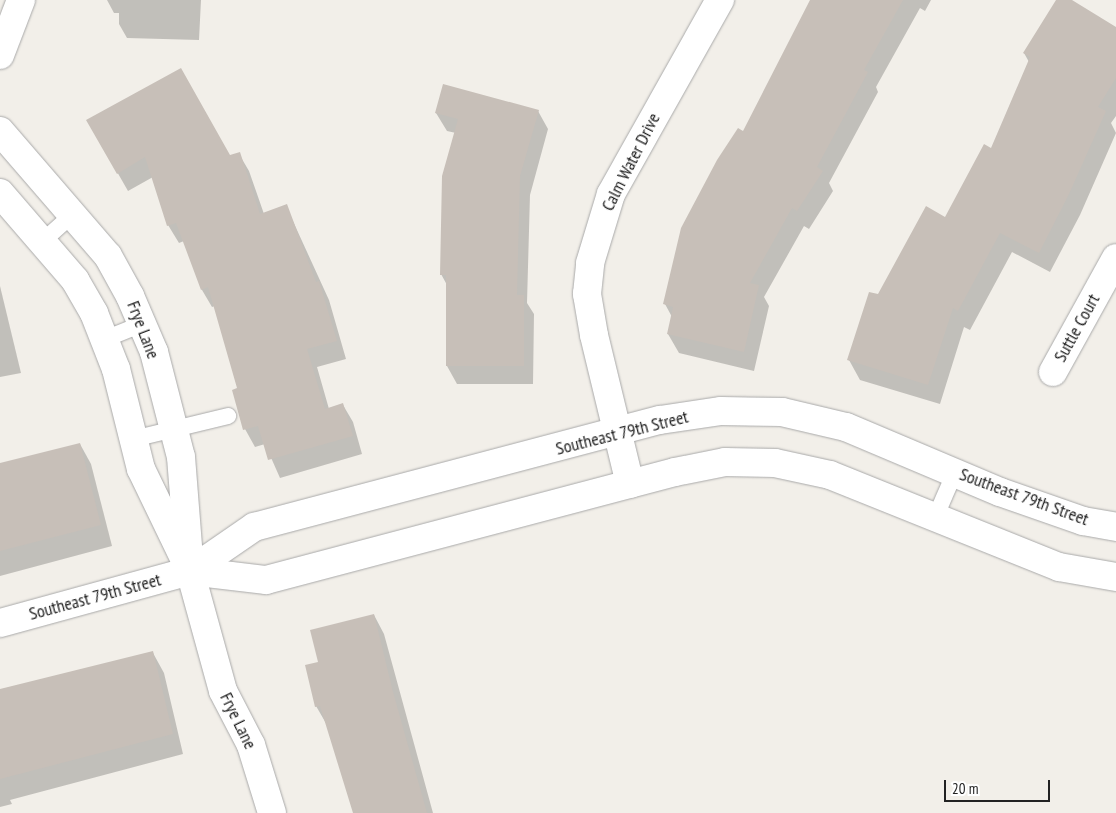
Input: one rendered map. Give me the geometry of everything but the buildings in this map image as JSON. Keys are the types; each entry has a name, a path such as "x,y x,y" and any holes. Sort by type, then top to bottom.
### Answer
{"street":[{"path":"0,55 21,0"},
{"name":"Calm Water Drive","path":"630,484 616,433 587,294 592,255 611,194 720,0"},
{"name":"Frye Lane","path":"0,131 74,213 108,256 142,324 154,352 181,457 190,571"},
{"name":"Frye Lane","path":"0,193 75,280 105,339 116,369 141,470 190,571 223,691 251,745 272,813"},
{"name":"Suttle Court","path":"1053,372 1116,258"},
{"name":"Southeast 79th Street","path":"0,623 190,571 254,527 660,420 721,411 782,412 846,427 1083,521 1116,527"},
{"name":"Southeast 79th Street","path":"190,571 266,580 630,484 725,462 775,463 830,475 1059,567 1116,577"}],"lane":[{"path":"43,241 74,213"},
{"path":"105,339 142,324"},
{"path":"133,438 228,416"},
{"path":"935,518 956,472"}]}
